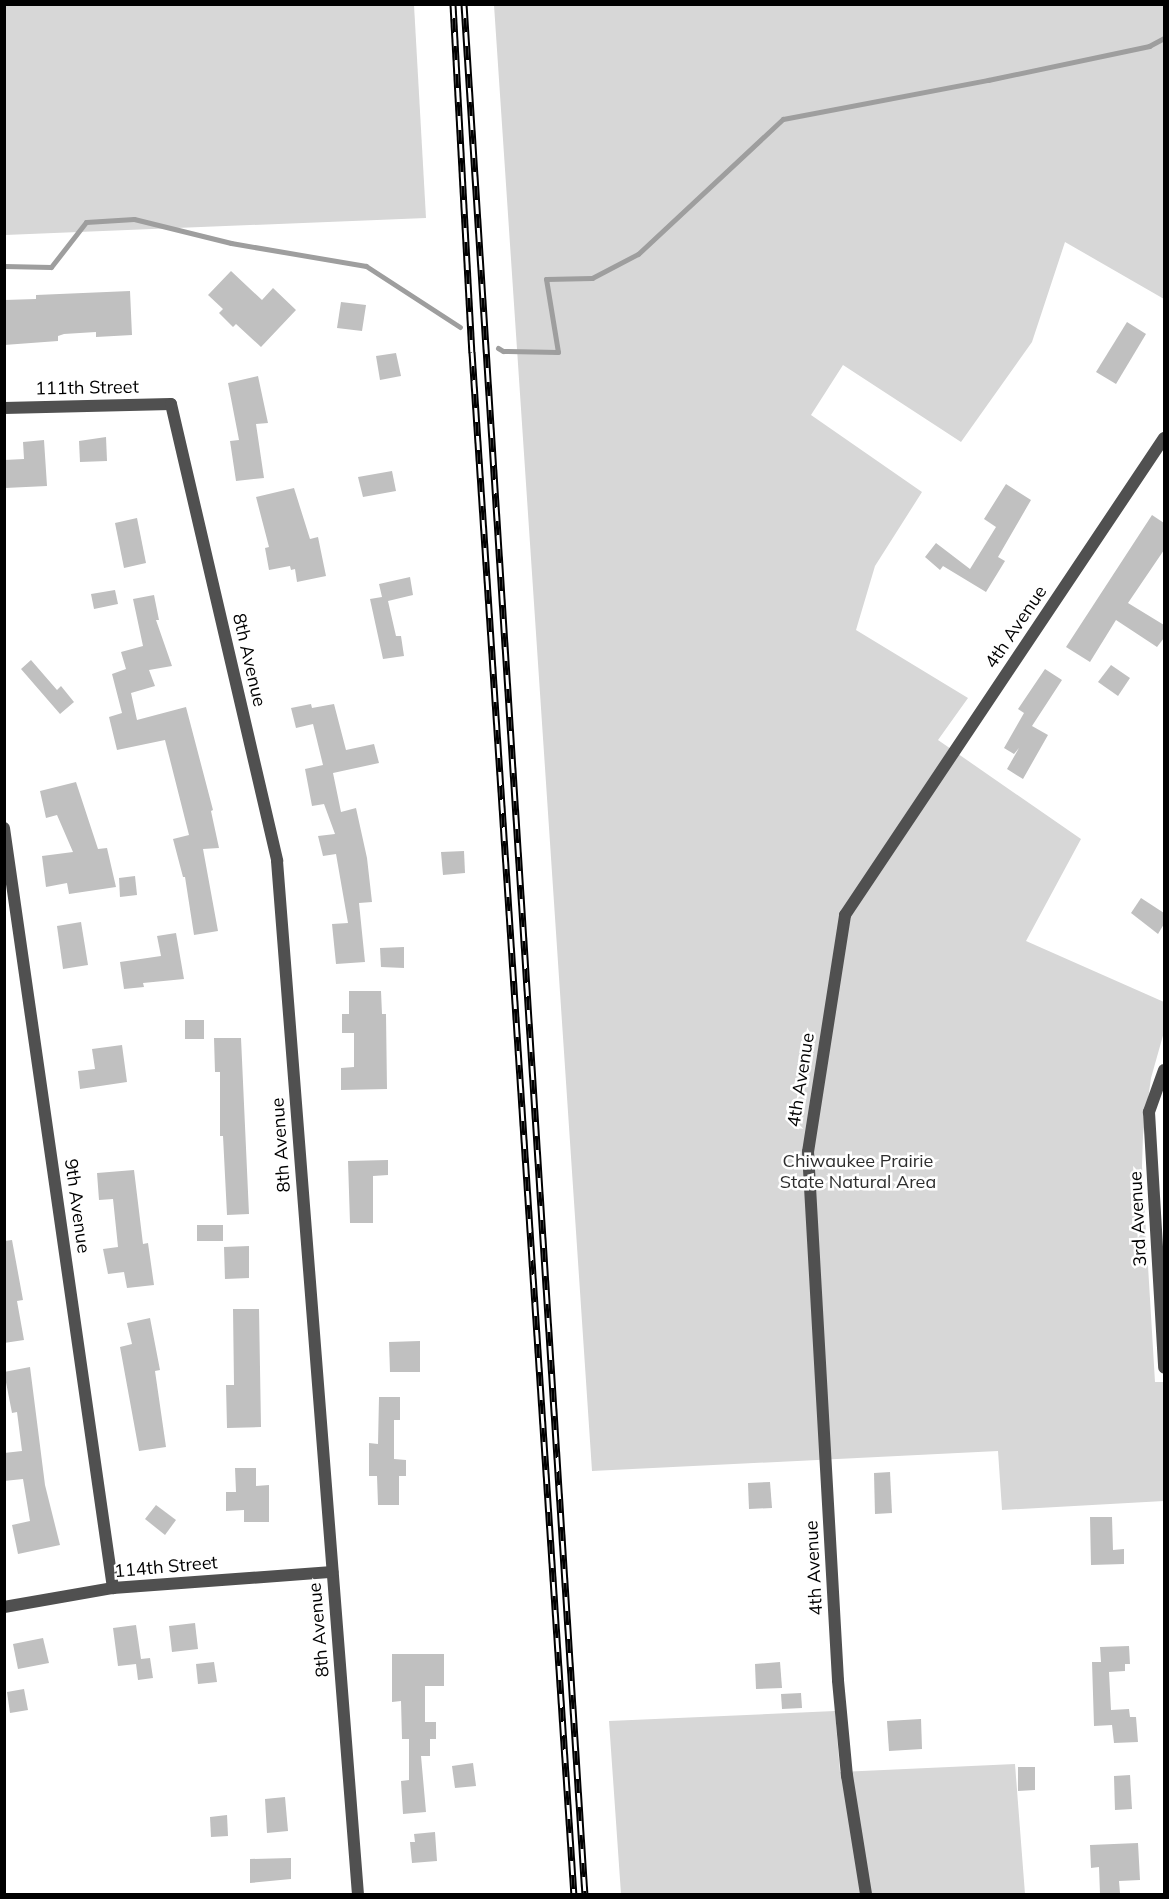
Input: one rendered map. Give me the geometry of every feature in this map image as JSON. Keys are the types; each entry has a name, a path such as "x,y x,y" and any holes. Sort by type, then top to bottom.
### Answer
{"street":[{"name":"111th Street","path":"4,408 171,404"},
{"name":"8th Avenue","path":"171,404 277,861 358,1894"},
{"name":"4th Avenue","path":"866,1894 847,1776 838,1680 808,1152 845,915 1164,438"},
{"name":"9th Avenue","path":"4,828 113,1588"},
{"name":"3rd Avenue","path":"1164,1070 1149,1112 1164,1368"},
{"name":"114th Street","path":"4,1607 113,1588 332,1572"}],"green space":[{"path":"4,5 414,5 426,218 5,235"},
{"name":"Chiwaukee Prairie State Natural Area","path":"494,5 1164,5 1164,299 1065,242 1032,342 961,442 843,365 811,415 922,492 875,566 856,630 968,698 938,740 1081,839 1026,941 1164,1002 1164,1032 1151,1078 1143,1135 1142,1166 1155,1382 1164,1382 1164,1501 1002,1510 998,1451 592,1471"},
{"path":"835,1711 840,1772 1015,1764 1025,1894 621,1894 609,1721"}],"building":[{"path":"231,271 262,300 273,288 296,310 261,347 236,324 233,327 219,313 223,309 208,295"},
{"path":"130,291 132,335 96,337 96,332 64,334 58,336 58,341 4,345 4,300 36,299 36,295"},
{"path":"341,302 366,305 362,331 337,328"},
{"path":"1127,322 1146,334 1116,384 1096,372"},
{"path":"396,353 401,376 380,380 376,356"},
{"path":"258,376 268,423 256,424 264,478 236,481 230,441 239,440 228,383"},
{"path":"106,437 107,461 80,462 79,441"},
{"path":"44,440 47,486 5,488 4,460 24,459 23,442"},
{"path":"392,471 396,491 363,497 358,477"},
{"path":"1006,484 1031,500 998,557 1005,561 986,592 943,566 940,570 925,557 936,543 970,569 996,527 984,519"},
{"path":"294,488 310,539 318,537 326,576 297,582 295,569 291,570 290,566 269,570 265,548 269,547 256,497"},
{"path":"1152,515 1164,523 1164,550 1128,603 1164,625 1164,638 1157,647 1116,620 1090,662 1066,647"},
{"path":"137,518 146,563 124,568 115,523"},
{"path":"410,577 413,595 388,601 396,636 401,636 404,656 383,659 370,599 382,597 379,584"},
{"path":"115,590 118,604 94,609 91,594"},
{"path":"154,595 159,620 156,620 172,666 149,670 155,686 131,693 137,720 186,707 213,810 211,811 219,848 203,849 218,931 194,935 185,877 183,877 173,839 189,835 165,740 117,750 109,717 122,713 112,674 126,669 121,652 143,646 133,599"},
{"path":"31,660 57,690 61,686 74,702 60,714 21,669"},
{"path":"1111,665 1130,678 1118,696 1098,682"},
{"path":"1045,669 1062,680 1032,726 1048,735 1023,779 1007,769 1019,748 1014,754 1004,748 1024,713 1018,709"},
{"path":"311,704 312,708 334,704 346,750 374,744 379,763 333,773 341,812 356,808 367,858 372,902 359,903 365,962 336,964 332,924 348,923 336,854 323,856 318,836 335,834 324,804 312,806 305,769 323,765 313,724 296,728 291,708"},
{"path":"76,782 98,849 107,848 116,887 69,894 67,883 46,887 42,856 73,852 57,815 46,818 40,791"},
{"path":"464,851 465,873 443,875 441,852"},
{"path":"135,876 137,895 120,897 119,878"},
{"path":"1141,898 1164,913 1164,924 1158,934 1131,913"},
{"path":"81,922 88,965 63,969 57,926"},
{"path":"176,933 184,979 143,983 144,987 124,989 120,962 161,956 157,936"},
{"path":"404,947 404,968 381,967 380,948"},
{"path":"349,991 381,991 382,1014 386,1014 387,1089 341,1090 341,1068 354,1067 354,1033 342,1033 342,1014 349,1014"},
{"path":"185,1020 204,1020 204,1039 185,1039"},
{"path":"214,1038 241,1038 249,1214 227,1215 223,1136 220,1136 220,1072 215,1072"},
{"path":"122,1045 127,1082 80,1089 78,1071 95,1069 92,1049"},
{"path":"388,1160 388,1175 373,1176 373,1223 350,1223 348,1161"},
{"path":"134,1170 143,1244 148,1243 154,1285 127,1288 124,1272 108,1274 103,1249 118,1247 113,1199 99,1200 97,1173"},
{"path":"197,1225 223,1225 223,1241 197,1241"},
{"path":"12,1240 23,1300 17,1301 24,1340 4,1343 4,1241"},
{"path":"249,1246 249,1278 225,1279 224,1247"},
{"path":"233,1309 259,1309 261,1427 227,1428 226,1385 234,1385"},
{"path":"150,1318 160,1370 155,1371 166,1447 139,1451 120,1347 132,1344 127,1323"},
{"path":"420,1341 420,1372 390,1372 389,1342"},
{"path":"30,1367 45,1485 60,1545 18,1554 12,1525 30,1521 23,1479 4,1481 4,1453 22,1451 17,1412 12,1413 4,1372"},
{"path":"379,1397 400,1397 400,1420 394,1420 394,1459 406,1460 406,1476 399,1476 399,1505 378,1505 377,1476 369,1476 369,1443 378,1444"},
{"path":"235,1468 256,1468 256,1486 269,1485 269,1522 244,1522 244,1510 226,1511 226,1492 236,1492"},
{"path":"890,1472 892,1513 875,1514 874,1473"},
{"path":"770,1482 772,1508 749,1509 748,1483"},
{"path":"156,1505 176,1520 165,1535 145,1519"},
{"path":"1090,1517 1112,1517 1113,1550 1124,1549 1124,1564 1091,1565"},
{"path":"195,1623 198,1649 172,1652 169,1626"},
{"path":"136,1625 141,1659 150,1658 153,1678 138,1680 136,1664 118,1666 113,1628"},
{"path":"43,1638 49,1663 18,1669 13,1644"},
{"path":"1129,1646 1130,1664 1125,1664 1125,1671 1109,1672 1111,1710 1129,1709 1130,1717 1136,1717 1138,1742 1114,1743 1112,1725 1094,1726 1092,1662 1101,1662 1100,1647"},
{"path":"392,1654 444,1654 444,1686 425,1686 425,1722 436,1722 436,1739 430,1739 430,1756 421,1756 426,1812 403,1814 401,1781 409,1780 409,1739 402,1739 401,1701 392,1702"},
{"path":"214,1662 217,1682 198,1684 196,1664"},
{"path":"780,1662 782,1688 756,1689 755,1664"},
{"path":"24,1689 28,1710 10,1713 7,1692"},
{"path":"801,1693 802,1708 782,1709 781,1694"},
{"path":"921,1719 922,1749 889,1751 887,1721"},
{"path":"473,1763 476,1786 455,1788 452,1766"},
{"path":"1018,1767 1035,1767 1035,1790 1018,1791"},
{"path":"1130,1775 1132,1809 1115,1810 1114,1776"},
{"path":"285,1797 288,1831 267,1833 265,1799"},
{"path":"227,1815 228,1836 211,1837 210,1817"},
{"path":"435,1832 437,1861 412,1863 410,1842 415,1842 414,1834"},
{"path":"1138,1843 1140,1880 1119,1881 1120,1893 1100,1894 1099,1867 1091,1868 1090,1845"},
{"path":"291,1858 291,1879 250,1883 250,1859"}],"waterway":[{"path":"498,348 503,351 558,352 546,279 592,278 638,254 783,119 988,80 1149,46 1164,38"},
{"path":"4,266 51,267 86,222 134,219 231,243 366,266 460,327"}],"railway":[{"path":"453,4 472,352 574,1894"},
{"path":"464,4 585,1894"}]}
